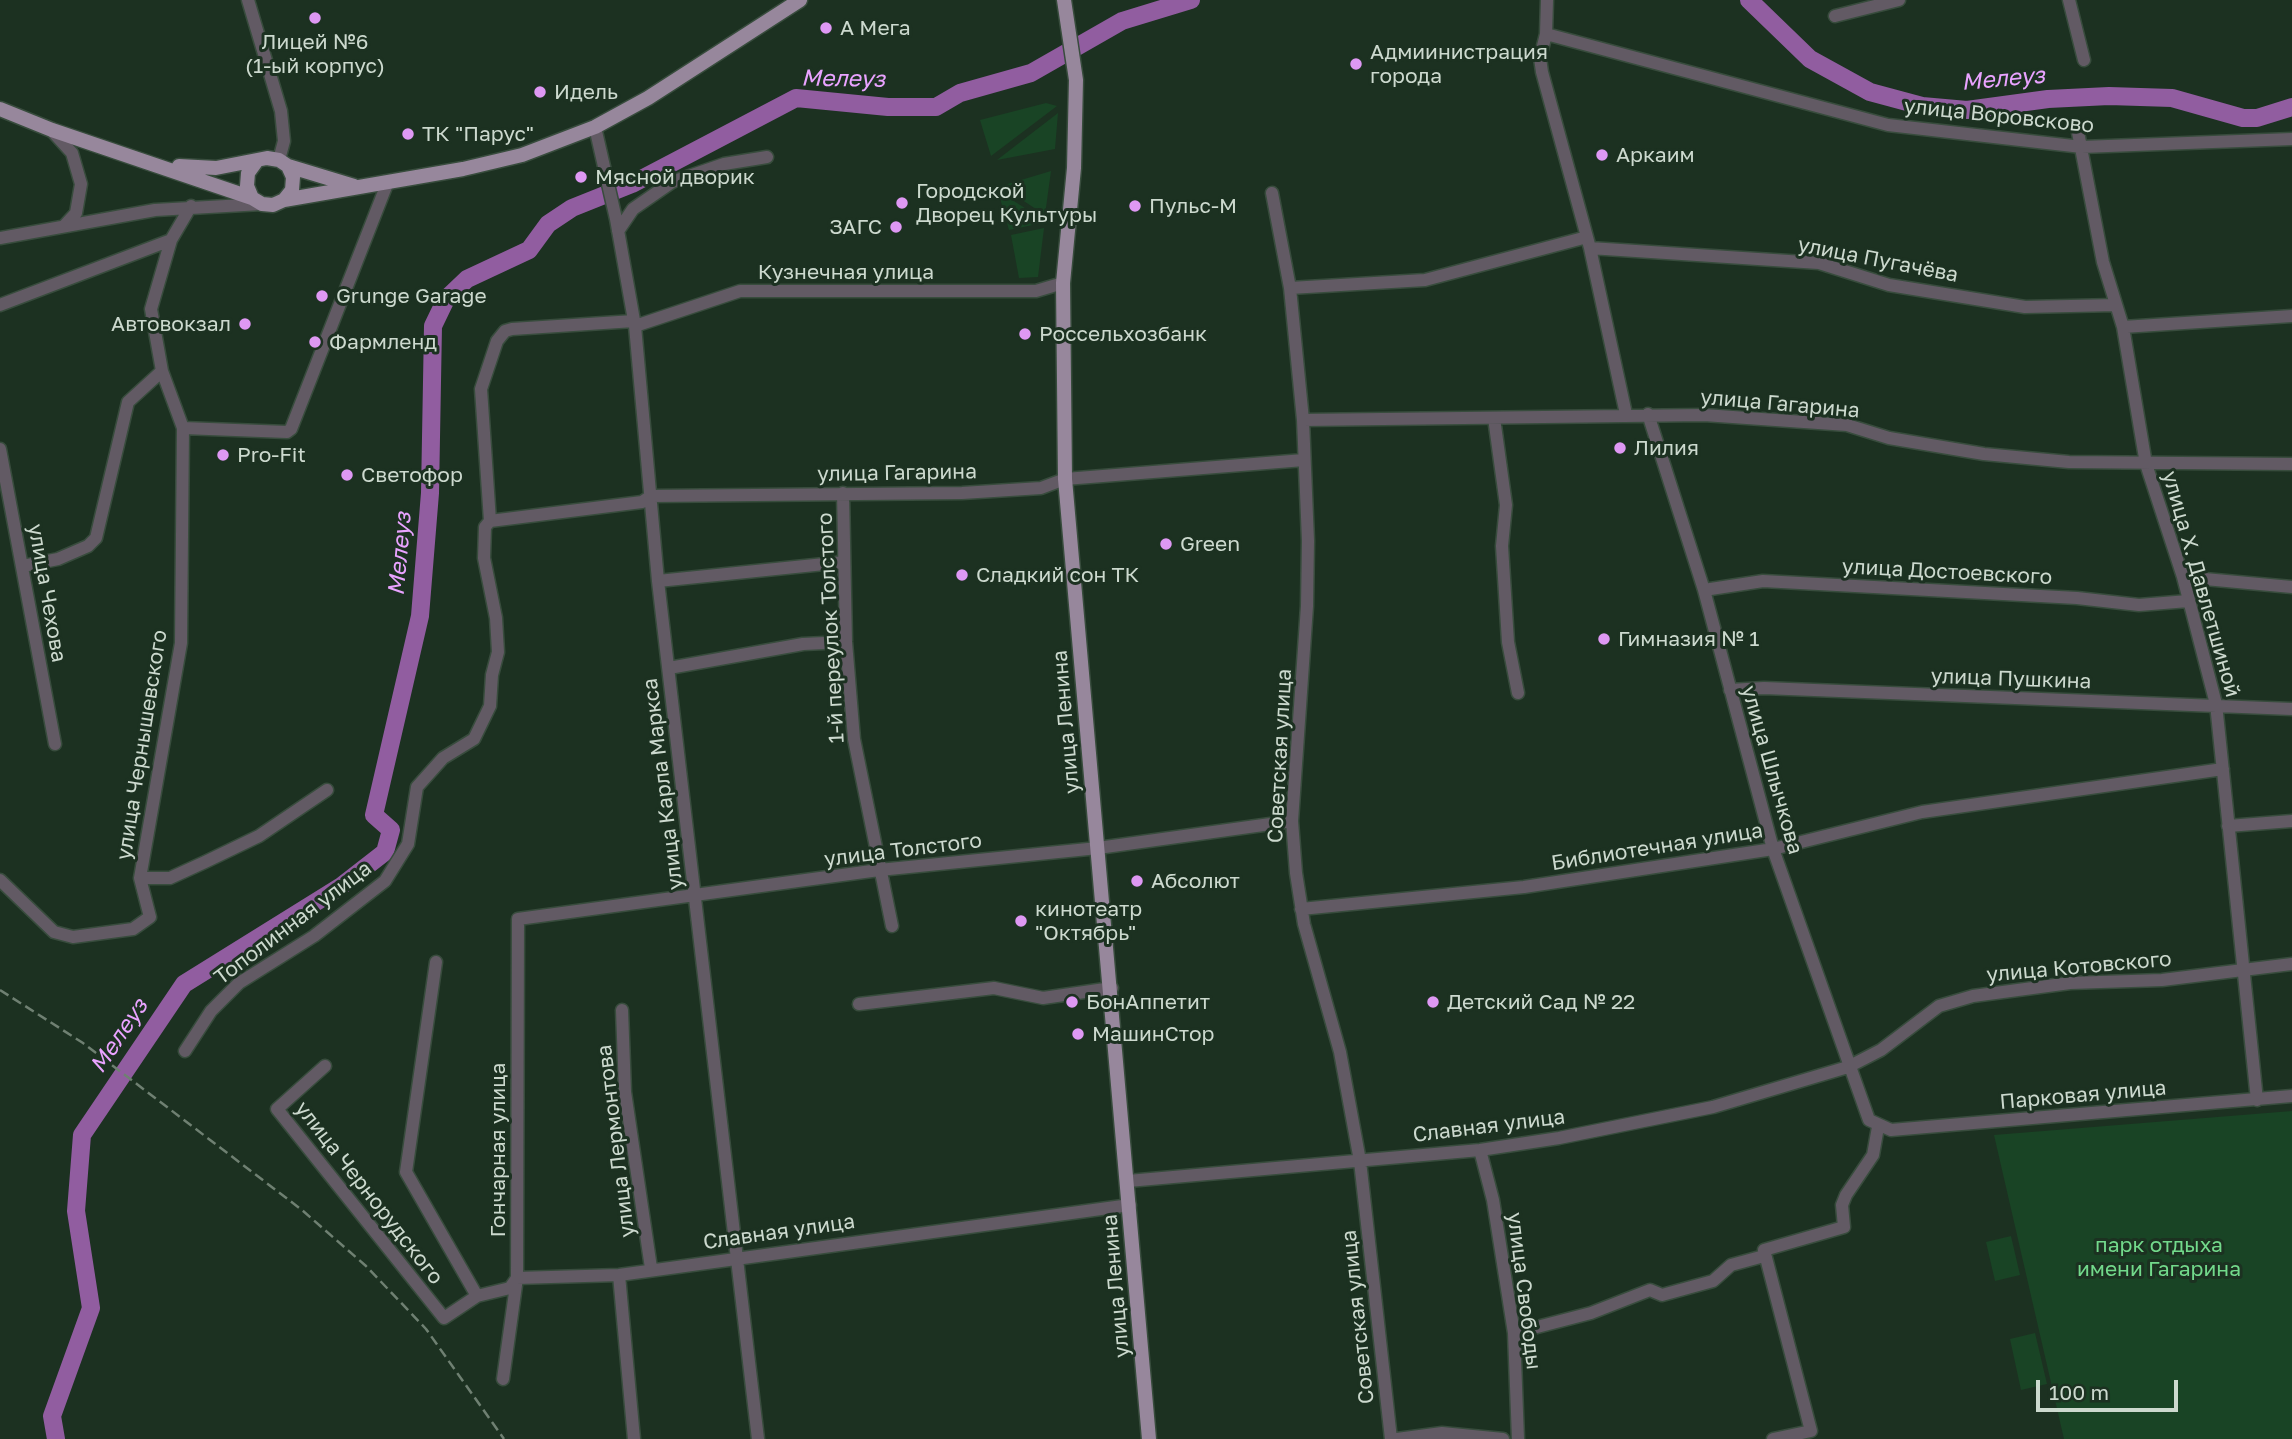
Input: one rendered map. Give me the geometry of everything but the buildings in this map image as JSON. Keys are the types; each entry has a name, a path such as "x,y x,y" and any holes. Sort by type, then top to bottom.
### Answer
{"main road":[{"path":"0,109 52,130 273,205 284,200 387,184 522,155 595,127 648,98 800,0"},
{"name":"улица Ленина","path":"1064,0 1076,80 1074,168 1063,283 1065,479 1112,988 1149,1439"},
{"path":"164,166 216,168 267,158 359,188"},
{"path":"256,162 248,173 247,186 257,201"},
{"path":"283,163 293,177 292,190 284,200"}],"street":[{"path":"248,0 281,111 283,163"},
{"path":"1547,0 1546,34 1540,58 1542,72 1589,243 1626,414"},
{"path":"1835,16 1899,0"},
{"path":"2069,0 2084,60"},
{"name":"улица Воровсково","path":"1546,34 1888,125 2082,146 2292,139"},
{"name":"улица Карла Маркса","path":"595,127 617,225 634,323 658,581 758,1439"},
{"name":"улица Х. Давлетшиной","path":"2077,127 2103,262 2123,327 2146,464 2183,577 2216,704 2257,1100"},
{"path":"52,130 72,153 81,184 76,213 64,226"},
{"path":"617,225 634,209 672,182 724,164 767,157"},
{"path":"183,428 287,432 291,429 387,184"},
{"name":"Советская улица","path":"1272,193 1290,288 1303,419 1307,606 1292,821 1301,909 1340,1052 1360,1161 1391,1439"},
{"path":"0,238 155,209 257,201"},
{"name":"улица Чернышевского","path":"0,880 54,932 73,937 132,929 150,917 140,878 181,643 183,428 162,372 151,309 171,240 191,206"},
{"path":"0,305 171,240"},
{"name":"улица Пугачёва","path":"1290,288 1425,280 1589,243 1819,263 1888,285 2025,307 2116,305"},
{"name":"Кузнечная улица","path":"512,329 634,323 740,291 1036,291 1063,283"},
{"path":"2123,327 2292,316"},
{"name":"Тополинная улица","path":"185,1051 211,1011 239,983 314,936 385,881 408,844 417,787 443,758 474,739 491,706 492,675 498,653 496,618 484,558 485,527 490,521 481,390 497,341 505,331 512,329"},
{"path":"23,566 58,559 88,546 96,538 128,402 162,372"},
{"name":"улица Гагарина","path":"1303,419 1648,414 1847,425 1889,438 1984,454 2069,462 2292,464"},
{"name":"улица Шлычкова","path":"1648,414 1704,590 1773,849 1864,1114 1878,1127"},
{"path":"1494,418 1506,505 1502,546 1508,642 1517,692"},
{"name":"улица Чехова","path":"0,449 55,744"},
{"name":"улица Гагарина","path":"490,521 642,502 651,496 1041,488 1065,479 1304,460"},
{"name":"1-й переулок Толстого","path":"843,493 846,642 854,739 892,926"},
{"path":"658,581 844,562"},
{"path":"2183,577 2292,587"},
{"name":"улица Достоевского","path":"1704,590 1763,581 2077,598 2139,605 2188,601"},
{"path":"668,668 803,644 846,642"},
{"name":"улица Пушкина","path":"1730,690 1764,688 2292,709"},
{"name":"Библиотечная улица","path":"1301,909 1524,887 1773,849 1922,812 2222,769"},
{"path":"140,878 170,878 205,862 259,836 327,790"},
{"name":"улица Толстого","path":"518,919 879,870 1098,848 1292,821"},
{"path":"2228,826 2292,821"},
{"name":"Гончарная улица","path":"503,1379 517,1278 518,919"},
{"name":"улица Чернорудского","path":"436,962 406,1172 477,1296"},
{"name":"улица Котовского","path":"1848,1067 1881,1050 1939,1006 1973,996 2070,983 2162,980 2292,964"},
{"path":"859,1004 994,988 1043,998 1112,988"},
{"name":"улица Лермонтова","path":"622,1010 625,1092 651,1268"},
{"name":"улица Чернорудского","path":"325,1066 277,1109 444,1318"},
{"name":"Славная улица","path":"1128,1181 1480,1150 1559,1138 1713,1107 1848,1067"},
{"name":"Парковая улица","path":"1878,1127 1891,1130 2292,1096"},
{"path":"1773,1439 1811,1431 1764,1256 1768,1247 1843,1227 1842,1205 1873,1155 1878,1127"},
{"name":"улица Свободы","path":"1480,1150 1493,1199 1514,1333 1518,1439"},
{"name":"Славная улица","path":"444,1318 477,1296 510,1288 517,1278 619,1275 651,1268 1130,1205"},
{"path":"1514,1333 1568,1320 1650,1290 1662,1295 1713,1281 1731,1265 1764,1256"},
{"path":"619,1275 634,1439"},
{"path":"1397,1439 1441,1433 1503,1439"}],"green space":[{"path":"1046,103 1057,106 991,156 980,120"},
{"path":"1058,113 1055,149 997,160"},
{"path":"1051,171 1045,215 1001,186"},
{"path":"998,191 1047,222 1009,230"},
{"path":"1044,228 1038,277 1019,278 1011,235"},
{"name":"парк отдыха имени Гагарина","path":"2292,1111 2292,1439 2064,1439 1994,1135"},
{"path":"2011,1236 2020,1275 1995,1281 1986,1242"},
{"path":"2035,1333 2047,1384 2021,1390 2010,1339"}],"waterway":[{"name":"Мелеуз","path":"56,1439 52,1416 91,1308 76,1211 82,1135 184,984 340,887 385,852 391,830 374,815 420,616 430,493 433,326 446,299 467,279 529,250 548,224 572,208 632,184 796,98 888,107 936,107 960,93 1031,73 1122,21 1191,0"},
{"name":"Мелеуз","path":"1749,0 1810,59 1870,92 1922,106 1967,110 2048,99 2109,96 2172,98 2243,118 2257,118 2292,107"}],"railway":[{"path":"0,990 83,1043 302,1210 366,1266 426,1329 504,1439"}],"place":[{"name":"Лицей №6 (1-ый корпус)","path":"315,18"},
{"name":"А Мега","path":"826,28"},
{"name":"Адмиинистрация города","path":"1356,64"},
{"name":"Идель","path":"540,92"},
{"name":"ТК \"Парус\"","path":"408,134"},
{"name":"Аркаим","path":"1602,155"},
{"name":"Мясной дворик","path":"581,177"},
{"name":"Городской Дворец Культуры","path":"902,203"},
{"name":"Пульс-М","path":"1135,206"},
{"name":"ЗАГС","path":"896,227"},
{"name":"Grunge Garage","path":"322,296"},
{"name":"Автовокзал","path":"245,324"},
{"name":"Россельхозбанк","path":"1025,334"},
{"name":"Фармленд","path":"315,342"},
{"name":"Лилия","path":"1620,448"},
{"name":"Pro-Fit","path":"223,455"},
{"name":"Светофор","path":"347,475"},
{"name":"Green","path":"1166,544"},
{"name":"Сладкий сон ТК","path":"962,575"},
{"name":"Гимназия № 1","path":"1604,639"},
{"name":"Абсолют","path":"1137,881"},
{"name":"кинотеатр \"Октябрь\"","path":"1021,921"},
{"name":"БонАппетит","path":"1072,1002"},
{"name":"Детский Сад № 22","path":"1433,1002"},
{"name":"МашинСтор","path":"1078,1034"}]}
